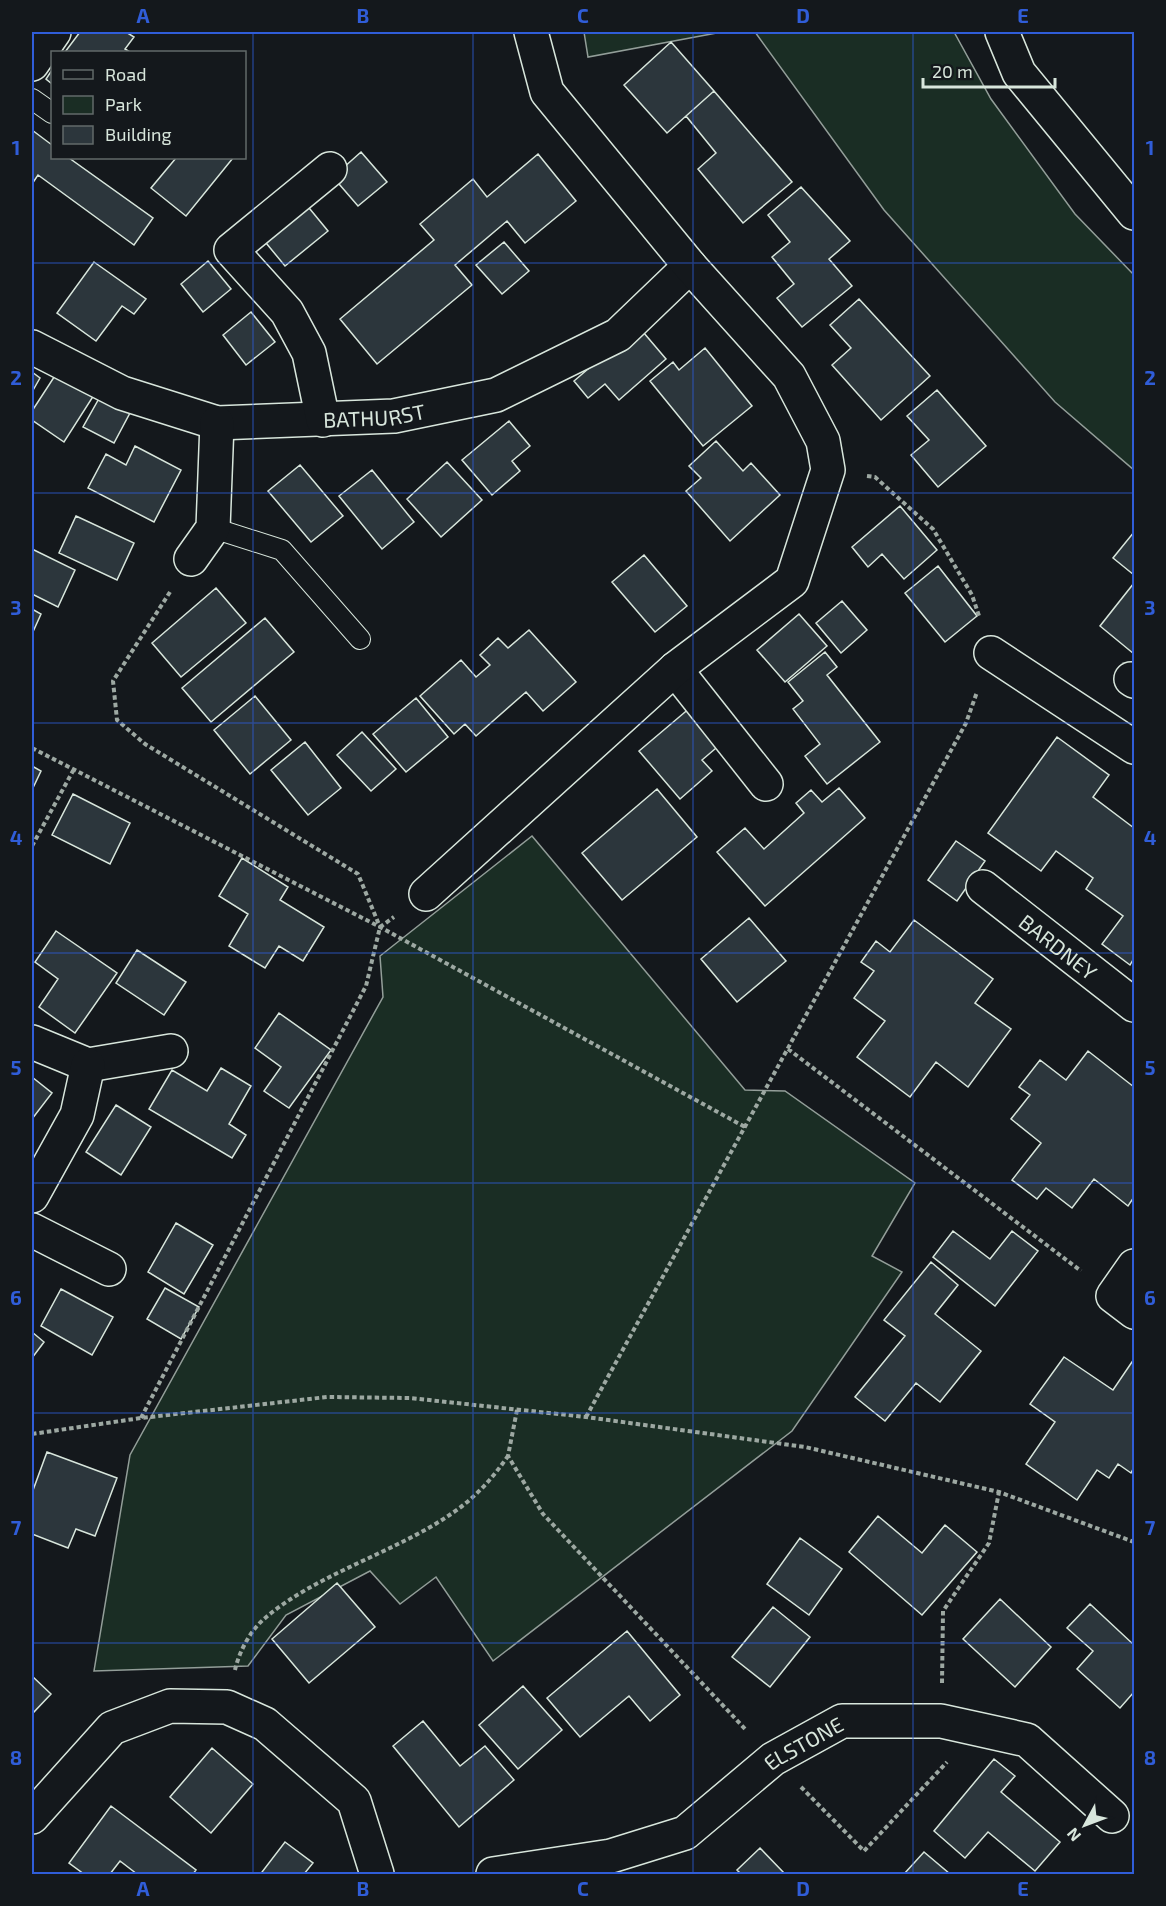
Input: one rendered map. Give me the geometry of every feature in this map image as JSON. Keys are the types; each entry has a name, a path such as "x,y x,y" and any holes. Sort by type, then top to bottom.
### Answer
{"street":[{"path":"32,64 54,32"},
{"path":"426,894 675,669 792,581 828,470 823,441 789,376 690,266 547,92 531,32"},
{"path":"1002,32 1019,73 1134,213"},
{"path":"323,420 309,353 298,332 287,312 231,250 330,169"},
{"name":"BATHURST","path":"32,347 122,393 217,423 394,416 496,395 618,335 690,266"},
{"path":"191,559 213,528 217,423"},
{"path":"991,653 1134,747"},
{"path":"675,669 766,784"},
{"name":"BARDNEY","path":"983,887 1134,1005"},
{"path":"32,1042 88,1065 171,1051"},
{"path":"32,1196 76,1115 88,1065"},
{"path":"32,1230 109,1269"},
{"path":"1124,1304 1134,1266"},
{"path":"32,1817 112,1728 170,1706 227,1707 266,1724 354,1801 377,1875"},
{"name":"ELSTONE","path":"493,1875 611,1856 685,1833 773,1759 842,1721 941,1721 1027,1740 1112,1816"}],"lane":[{"path":"32,99 51,111"},
{"path":"213,528 282,550 360,639"}],"path":[{"path":"586,1417 966,723 991,653 972,595 933,529 875,477 828,470"},
{"path":"141,1418 366,986 380,927 358,874 145,744 117,720 113,681 191,559"},
{"path":"32,748 380,927 745,1127"},
{"path":"32,846 74,769"},
{"path":"380,927 426,894"},
{"path":"788,1049 1124,1304"},
{"path":"32,1434 141,1418 327,1397 410,1398 586,1417 805,1447 999,1492 1134,1542"},
{"path":"227,1707 239,1654 263,1620 297,1596 451,1514 488,1484 508,1456 518,1410"},
{"path":"508,1456 543,1514 773,1759 864,1851 980,1728"},
{"path":"941,1721 943,1611 989,1543 999,1492"}],"green space":[{"path":"584,32 722,32 588,57"},
{"path":"755,32 954,32 991,99 1075,214 1134,275 1134,470 1055,402 884,210"},
{"path":"532,836 745,1090 785,1091 915,1183 872,1256 902,1272 792,1431 493,1661 436,1577 400,1604 370,1571 286,1615 248,1666 94,1671 130,1455 383,997 380,956"}],"building":[{"path":"80,32 126,32 134,37 125,49 128,51 66,51"},
{"path":"671,42 714,91 667,133 624,85"},
{"path":"51,72 51,83 46,79"},
{"path":"714,91 792,182 743,223 698,169 716,153 686,116"},
{"path":"32,130 51,144 51,159 70,159 153,218 134,245 38,175 32,184"},
{"path":"361,152 387,182 358,206 333,177"},
{"path":"538,154 576,201 525,243 507,221 455,265 472,285 377,364 340,319 434,240 420,224 473,179 487,197"},
{"path":"175,159 232,159 186,216 151,188"},
{"path":"801,187 850,241 829,259 852,286 802,327 777,298 794,284 772,257 790,242 768,215"},
{"path":"305,203 328,231 285,266 262,238"},
{"path":"504,242 529,271 502,294 476,265"},
{"path":"208,261 231,289 203,312 181,284"},
{"path":"94,262 146,299 134,314 122,306 96,341 57,313"},
{"path":"859,299 930,376 881,420 832,365 851,348 830,325"},
{"path":"251,312 275,342 246,365 223,335"},
{"path":"638,326 666,359 619,400 605,384 588,398 574,381"},
{"path":"705,348 752,406 703,446 650,381 673,362 679,370"},
{"path":"58,371 94,395 64,442 32,420 32,411"},
{"path":"32,372 40,378 32,392"},
{"path":"937,390 986,446 938,487 911,455 929,440 907,416"},
{"path":"101,395 131,411 114,443 83,427"},
{"path":"509,421 530,446 512,461 520,471 492,495 462,460"},
{"path":"716,441 743,471 751,463 780,495 730,541 686,491 701,478 689,466"},
{"path":"135,446 181,470 154,522 88,488 106,454 126,465"},
{"path":"447,462 482,500 441,537 407,499"},
{"path":"300,465 343,516 311,542 268,491"},
{"path":"372,470 414,522 382,549 339,496"},
{"path":"900,506 937,550 904,579 882,554 868,567 852,547"},
{"path":"76,516 134,543 117,580 59,553"},
{"path":"1134,532 1134,575 1113,558"},
{"path":"32,549 75,570 58,607 32,594"},
{"path":"644,555 687,606 655,632 612,582"},
{"path":"938,566 977,616 945,642 905,593"},
{"path":"1134,583 1134,654 1100,626"},
{"path":"216,588 246,623 181,677 152,643"},
{"path":"842,601 867,630 841,653 816,623"},
{"path":"32,609 41,614 32,634"},
{"path":"799,614 827,646 785,682 757,650"},
{"path":"265,618 294,652 211,722 182,688"},
{"path":"529,630 576,682 543,711 526,692 476,736 465,724 454,734 420,696 461,660 476,677 490,665 480,655 498,638 508,648"},
{"path":"825,652 837,667 827,675 880,742 827,784 805,756 820,744 793,709 803,701 788,682"},
{"path":"255,696 291,740 250,774 214,730"},
{"path":"416,698 448,737 406,772 373,734"},
{"path":"691,707 722,743 702,760 712,771 680,799 639,751"},
{"path":"362,732 396,769 371,791 337,755"},
{"path":"1057,737 1109,775 1093,797 1134,828 1134,958 1130,965 1102,944 1123,916 1086,889 1093,878 1056,851 1041,871 988,833"},
{"path":"305,742 341,788 308,815 271,770"},
{"path":"32,766 41,771 32,790"},
{"path":"839,788 865,818 765,906 717,852 745,828 764,849 804,813 796,803 811,790 822,802"},
{"path":"657,789 697,837 622,900 582,853"},
{"path":"73,794 130,823 110,864 52,835"},
{"path":"956,841 985,861 957,901 928,880"},
{"path":"242,858 288,887 280,900 324,927 303,961 279,946 265,968 229,946 248,914 219,896"},
{"path":"749,918 786,961 737,1002 701,959"},
{"path":"914,920 993,979 975,1003 1011,1029 968,1087 936,1062 910,1097 857,1057 885,1021 854,998 874,971 861,962 876,941 890,952"},
{"path":"56,931 117,973 75,1033 39,1007 58,979 35,962"},
{"path":"137,950 186,982 164,1015 116,983"},
{"path":"279,1013 331,1050 289,1108 264,1091 281,1067 255,1048"},
{"path":"1088,1051 1134,1087 1134,1197 1128,1206 1094,1179 1072,1208 1046,1188 1037,1199 1012,1180 1041,1143 1011,1119 1030,1095 1019,1087 1040,1060 1066,1080"},
{"path":"221,1068 251,1086 229,1124 246,1135 232,1158 149,1109 172,1070 207,1091"},
{"path":"32,1077 52,1093 32,1119"},
{"path":"116,1105 151,1127 121,1175 86,1152"},
{"path":"176,1223 213,1245 184,1294 148,1272"},
{"path":"953,1231 990,1259 1012,1231 1038,1251 995,1306 933,1257"},
{"path":"931,1262 958,1285 935,1314 981,1351 940,1402 916,1383 885,1421 855,1397 905,1336 884,1320"},
{"path":"165,1288 199,1307 181,1339 147,1319"},
{"path":"61,1289 113,1317 92,1355 41,1326"},
{"path":"32,1332 44,1342 32,1358"},
{"path":"1064,1357 1113,1390 1134,1359 1134,1467 1131,1473 1118,1464 1109,1478 1097,1470 1077,1500 1026,1464 1055,1422 1030,1404"},
{"path":"47,1452 117,1478 95,1536 76,1529 68,1548 32,1534 32,1493"},
{"path":"878,1516 922,1553 945,1525 977,1552 922,1615 849,1552"},
{"path":"800,1538 842,1569 809,1615 767,1584"},
{"path":"337,1583 375,1627 309,1683 272,1639"},
{"path":"1000,1599 1051,1647 1015,1687 963,1639"},
{"path":"1090,1604 1134,1645 1134,1692 1120,1708 1077,1669 1093,1651 1067,1628"},
{"path":"773,1607 810,1637 770,1687 732,1657"},
{"path":"627,1631 680,1695 650,1721 629,1696 580,1737 547,1698"},
{"path":"32,1676 51,1694 32,1714"},
{"path":"523,1686 562,1730 518,1769 479,1725"},
{"path":"423,1721 460,1766 485,1746 514,1780 459,1827 393,1746"},
{"path":"212,1748 253,1784 211,1833 170,1797"},
{"path":"994,1759 1015,1776 1001,1792 1060,1842 1035,1871 988,1832 965,1858 934,1831"},
{"path":"111,1806 196,1870 193,1874 137,1874 120,1861 110,1874 84,1874 69,1863"},
{"path":"285,1842 313,1863 304,1874 265,1874 262,1872"},
{"path":"760,1848 785,1874 741,1874 737,1870"},
{"path":"924,1852 950,1874 904,1874"}]}
